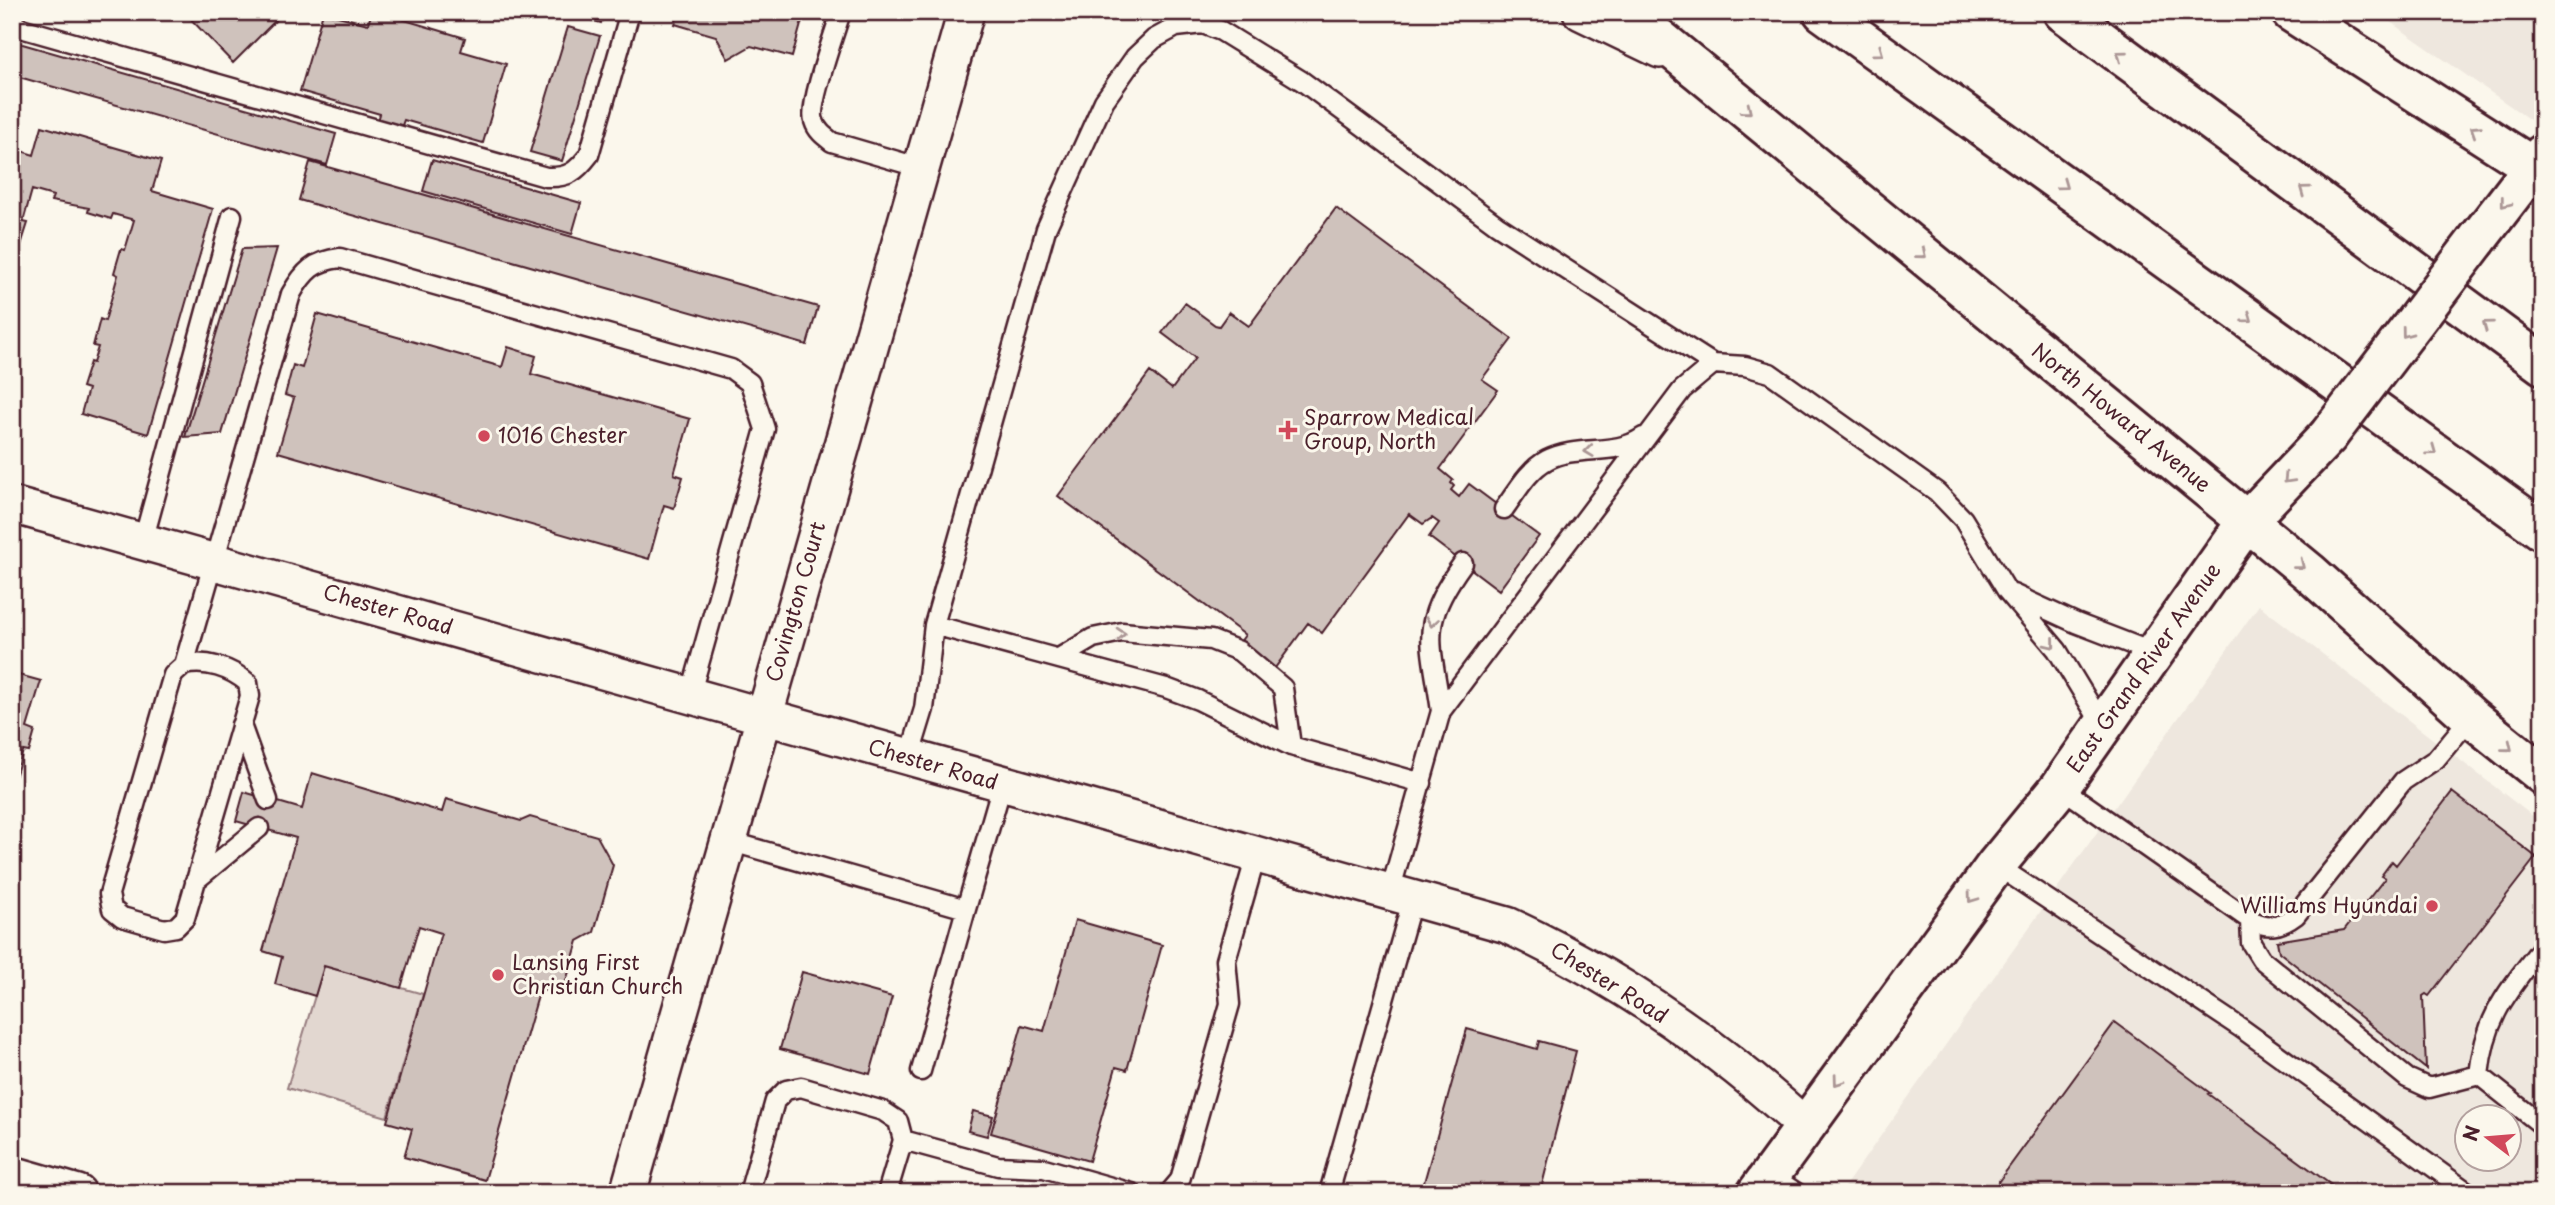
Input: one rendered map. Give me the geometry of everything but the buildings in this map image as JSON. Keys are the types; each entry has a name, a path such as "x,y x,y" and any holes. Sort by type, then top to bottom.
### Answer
{"main road":[{"name":"North Howard Avenue","path":"1627,12 2309,572 2471,717 2543,775"},
{"path":"1823,12 2543,531"},
{"path":"2063,12 2543,365"},
{"path":"2291,12 2539,165"},
{"name":"East Grand River Avenue","path":"1775,1187 1805,1126 1996,865 2060,786 2247,522 2328,436 2477,240 2539,165"}],"street":[{"name":"Covington Court","path":"628,1193 966,12"},
{"path":"1581,12 1694,66"},
{"name":"Chester Road","path":"12,505 1507,925 1570,954 1746,1073 1805,1126"},
{"path":"12,1174 78,1193"}],"lane":[{"path":"12,22 21,28 546,177 564,178 577,170 589,155 630,12"},
{"path":"841,12 815,102 813,119 820,133 832,142 921,169"},
{"path":"909,758 924,709 934,625 1046,229 1104,101 1135,57 1154,40 1176,27 1203,24 1222,30 1302,81 1497,225 1713,365 1745,366 1770,373 1937,492 1962,519 2007,592 2057,650 2103,726"},
{"path":"143,541 232,216"},
{"path":"184,665 291,294 303,273 320,260 340,258 731,369 750,383 765,429 690,696"},
{"path":"1329,1193 1401,895 1422,783 1441,711 1682,390 1713,365"},
{"path":"1504,509 1533,470 1548,459 1623,447 1652,430"},
{"path":"1441,711 1430,632 1433,613 1441,593 1463,563"},
{"path":"2007,592 2076,623 2154,653"},
{"path":"934,625 1059,658 1198,700 1291,746 1422,783"},
{"path":"1059,658 1093,638 1122,632 1222,643 1239,651 1283,688 1291,746"},
{"path":"198,662 236,673 247,683 250,696 241,725 185,918 176,927 164,929 122,918 112,909 109,894 173,675 184,665 198,662"},
{"path":"2060,786 2250,920 2264,926 2281,925 2296,915 2403,781 2436,759 2471,717"},
{"path":"241,725 268,800"},
{"path":"921,1071 1002,785"},
{"path":"195,881 259,828"},
{"path":"729,841 966,909"},
{"path":"1169,1193 1180,1180 1230,1004 1226,960 1256,856"},
{"path":"1996,865 2241,1028 2469,1193"},
{"path":"2250,920 2251,943 2261,959 2407,1078 2429,1087 2479,1075"},
{"path":"2479,1075 2487,1028 2497,1008 2543,946"},
{"path":"2479,1075 2543,1126"},
{"path":"748,1193 775,1101 786,1090 800,1087 883,1111 898,1121 903,1140 887,1193"},
{"path":"903,1140 998,1166 1044,1168 1132,1193"}],"shaded area":[{"path":"2376,12 2543,12 2543,129"},
{"path":"2259,605 2543,824 2543,1193 1840,1193"},
{"path":"324,966 423,994 387,1117 287,1088"}],"place":[{"name":"Sparrow Medical Group, North","path":"1288,430"},
{"name":"1016 Chester","path":"484,436"},
{"name":"Williams Hyundai","path":"2432,906"},
{"name":"Lansing First Christian Church","path":"498,975"}]}
